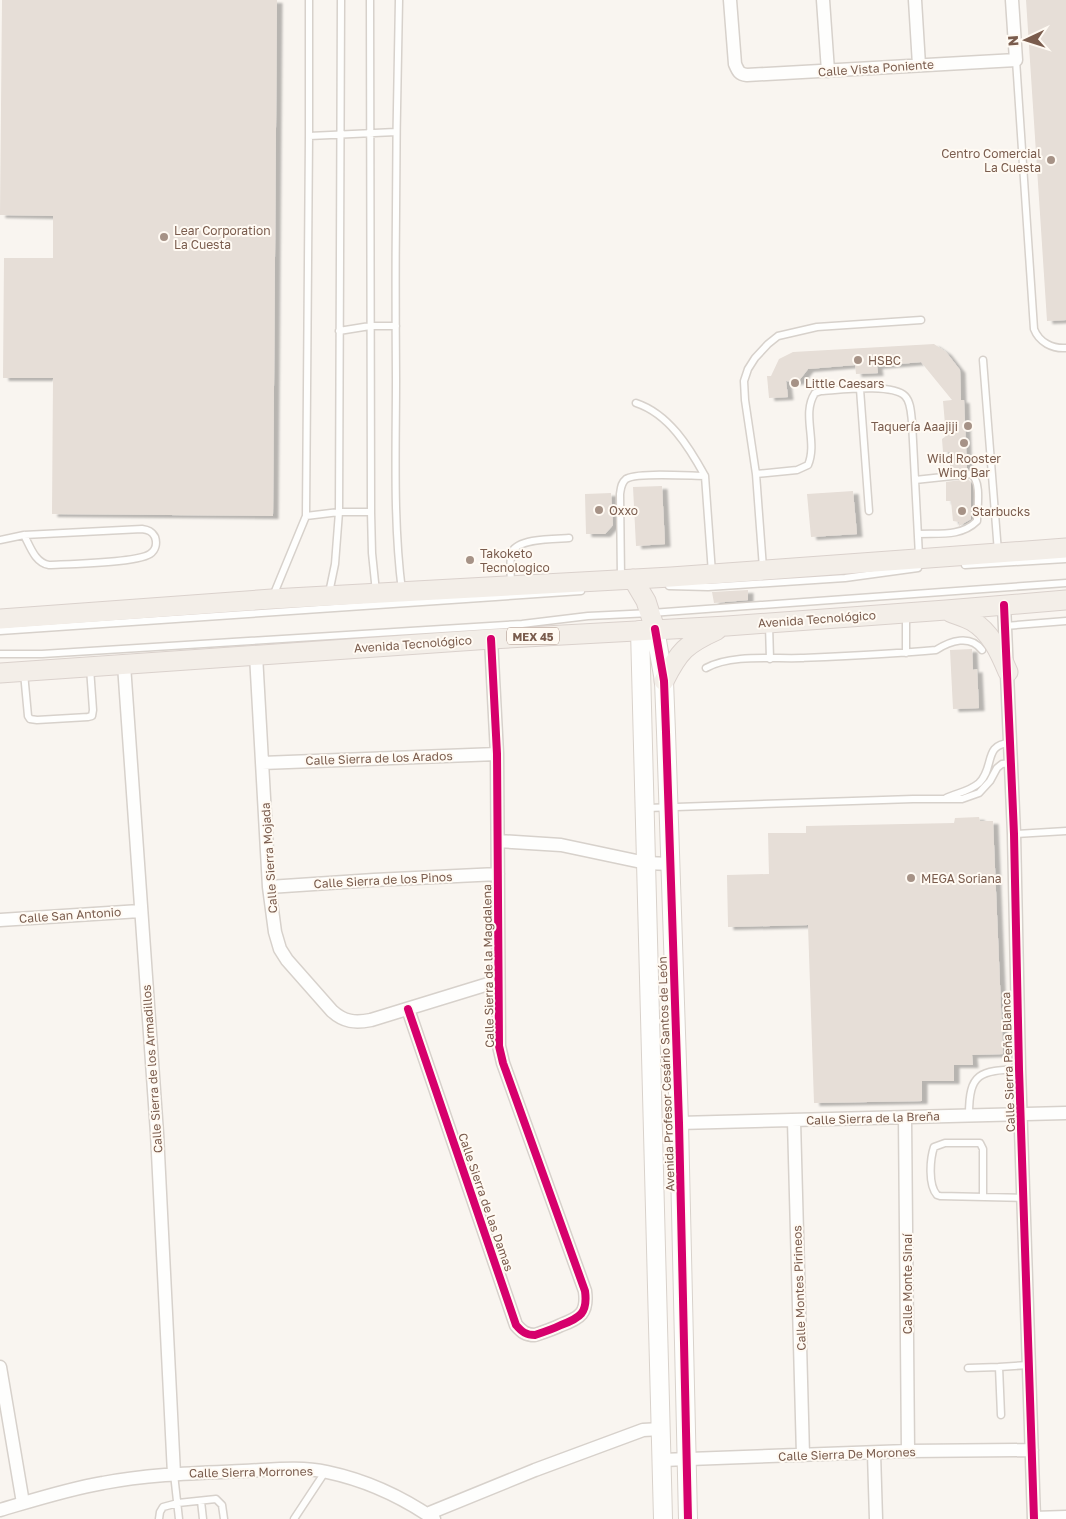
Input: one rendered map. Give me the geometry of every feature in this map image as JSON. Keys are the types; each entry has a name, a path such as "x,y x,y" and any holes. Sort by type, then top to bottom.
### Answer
{"main road":[{"path":"0,619 376,593 511,586 634,584 712,573 920,562 998,553 1066,548"},
{"path":"634,584 649,624"},
{"name":"Avenida Tecnológico","path":"0,673 492,639 649,624 727,626 1066,600"},
{"path":"946,610 972,621 984,631 999,651 1008,672"},
{"path":"664,681 674,661 687,646 727,626"}],"street":[{"name":"Calle Vista Poniente","path":"730,0 735,64 741,74 1016,60"},
{"path":"823,0 828,71"},
{"path":"915,0 920,65"},
{"path":"1012,0 1016,60"},
{"name":"Calle Sierra Peña Blanca","path":"1004,604 1014,834 1019,1069 1034,1519"},
{"name":"Avenida Profesor Cesário Santos de León","path":"649,624 664,681 679,1123 688,1519"},
{"name":"Avenida Profesor Cesário Santos de León","path":"649,624 646,863 663,1519"},
{"name":"Calle Sierra de la Magdalena","path":"492,639 497,754 499,1046 503,1062 585,1291 584,1308"},
{"name":"Calle Sierra Mojada","path":"256,655 268,887 275,932 280,949 287,960 339,1018 360,1022 408,1009"},
{"name":"Calle Sierra de los Armadillos","path":"124,665 157,1133 174,1474"},
{"name":"Calle Sierra de los Arados","path":"262,763 497,754"},
{"path":"498,841 561,845 646,863 670,864"},
{"name":"Calle Sierra de los Pinos","path":"268,887 498,874"},
{"name":"Calle San Antonio","path":"0,920 140,911"},
{"path":"408,1009 498,981"},
{"name":"Calle Sierra de las Damas","path":"408,1009 516,1324 521,1331 529,1335 535,1335 578,1319 584,1308"},
{"name":"Calle Sierra de la Breña","path":"679,1123 1066,1113"},
{"name":"Calle Monte Sinaí","path":"905,1118 908,1451"},
{"name":"Calle Montes Pirineos","path":"794,1121 803,1455"},
{"path":"0,1367 23,1503"},
{"name":"Calle Sierra Morrones","path":"0,1510 102,1483 174,1474 294,1469 326,1471 390,1493 431,1517 535,1470 643,1430 661,1429"},
{"name":"Calle Sierra De Morones","path":"662,1460 908,1451 1032,1450"},
{"path":"874,1453 876,1519"},
{"path":"1034,1519 1066,1517"}],"lane":[{"path":"272,599 306,516 310,136 309,0"},
{"path":"328,596 335,564 339,512 341,0"},
{"path":"370,0 372,553 376,593"},
{"path":"399,0 396,132 397,551 402,592"},
{"path":"1016,60 1034,329 1037,338 1056,349 1066,348"},
{"path":"310,136 396,132"},
{"path":"763,569 756,474 745,400 744,381 752,363 768,344 778,336 817,327 921,320"},
{"path":"339,331 370,326 396,326"},
{"path":"983,360 998,553"},
{"path":"664,586 708,587 844,578 920,562 912,422 910,405 905,396 890,390 860,389 815,393 809,406 812,450 808,465 797,470 756,474"},
{"path":"860,389 870,511"},
{"path":"636,403 647,407 676,430 706,476 712,573"},
{"path":"914,480 971,474 977,480 978,493 977,521 970,529 960,532 918,534"},
{"path":"634,584 620,494 624,480 642,476 706,476"},
{"path":"306,516 339,512 372,512"},
{"path":"0,540 24,535 142,529 150,531 156,543 151,554 135,559 44,565 36,559 24,535"},
{"path":"511,586 512,552 516,547 528,542 569,538"},
{"path":"959,565 1066,559"},
{"path":"0,654 42,654 483,627 588,616 649,624 1066,583"},
{"path":"0,631 590,591"},
{"path":"906,612 906,653"},
{"path":"1005,626 1066,621"},
{"path":"768,622 770,659"},
{"path":"706,668 738,660 936,650 948,642 967,641 978,644 982,650"},
{"path":"24,672 28,716 30,718 33,720 80,717 92,716 93,714 90,667"},
{"path":"943,800 978,784 988,769 992,752 995,748 1000,744 1010,744"},
{"path":"646,808 962,799 979,793 990,781 997,768 1002,764 1011,763"},
{"path":"1014,834 1066,831"},
{"path":"969,1116 970,1090 978,1077 993,1070 1019,1069"},
{"path":"983,1197 983,1149 980,1143 945,1143 934,1147 931,1154 932,1185 936,1195 983,1197 1024,1198"},
{"path":"968,1368 1029,1366"},
{"path":"999,1367 1001,1415"},
{"path":"294,1519 326,1471"},
{"path":"174,1474 179,1519"},
{"path":"159,1519 160,1509 178,1503 219,1500 222,1505 224,1519"},
{"path":"201,1501 203,1519"}],"building":[{"name":"Lear Corporation La Cuesta","path":"2,0 277,0 273,516 52,514 53,378 3,378 4,258 53,258 53,216 0,215"},
{"name":"Centro Comercial La Cuesta","path":"1026,0 1066,0 1066,320 1047,321"},
{"path":"934,344 946,352 960,370 961,400 964,400 967,469 950,471 950,452 943,452 942,439 946,436 943,401 952,400 921,362 877,366 878,373 856,374 855,365 808,369 798,382 786,381 788,397 769,398 767,376 771,376 779,359 793,352"},
{"name":"Starbucks","path":"968,479 971,482 971,519 959,526 959,522 953,521 951,501 946,501 946,482"},
{"path":"662,486 665,544 636,546 633,487"},
{"path":"853,491 857,534 811,537 807,494"},
{"name":"Oxxo","path":"611,493 613,525 605,534 586,534 585,494"},
{"path":"748,590 748,600 714,603 712,592"},
{"path":"972,649 973,670 977,669 979,708 953,709 950,650"},
{"path":"979,817 980,821 993,821 1003,1054 972,1055 973,1065 954,1065 954,1081 922,1081 922,1101 814,1103 808,925 728,927 727,875 769,874 768,833 806,833 806,826 954,823 955,818"}],"cycle path":[{"path":"1004,605 1014,834 1019,1069 1034,1519"},
{"path":"655,629 664,681 666,732 679,1123 688,1519"},
{"path":"408,1009 516,1325 524,1333 535,1335 573,1320 584,1310 585,1291 503,1063 499,1046 497,754 491,639"}],"place":[{"name":"Centro Comercial La Cuesta","path":"1051,160"},
{"name":"Lear Corporation La Cuesta","path":"164,237"},
{"name":"HSBC","path":"858,360"},
{"name":"Little Caesars","path":"795,383"},
{"name":"Taquería Aaajiji","path":"968,426"},
{"name":"Wild Rooster Wing Bar","path":"964,443"},
{"name":"Oxxo","path":"599,510"},
{"name":"Starbucks","path":"962,511"},
{"name":"Takoketo Tecnologico","path":"470,560"},
{"name":"MEGA Soriana","path":"911,878"}]}
